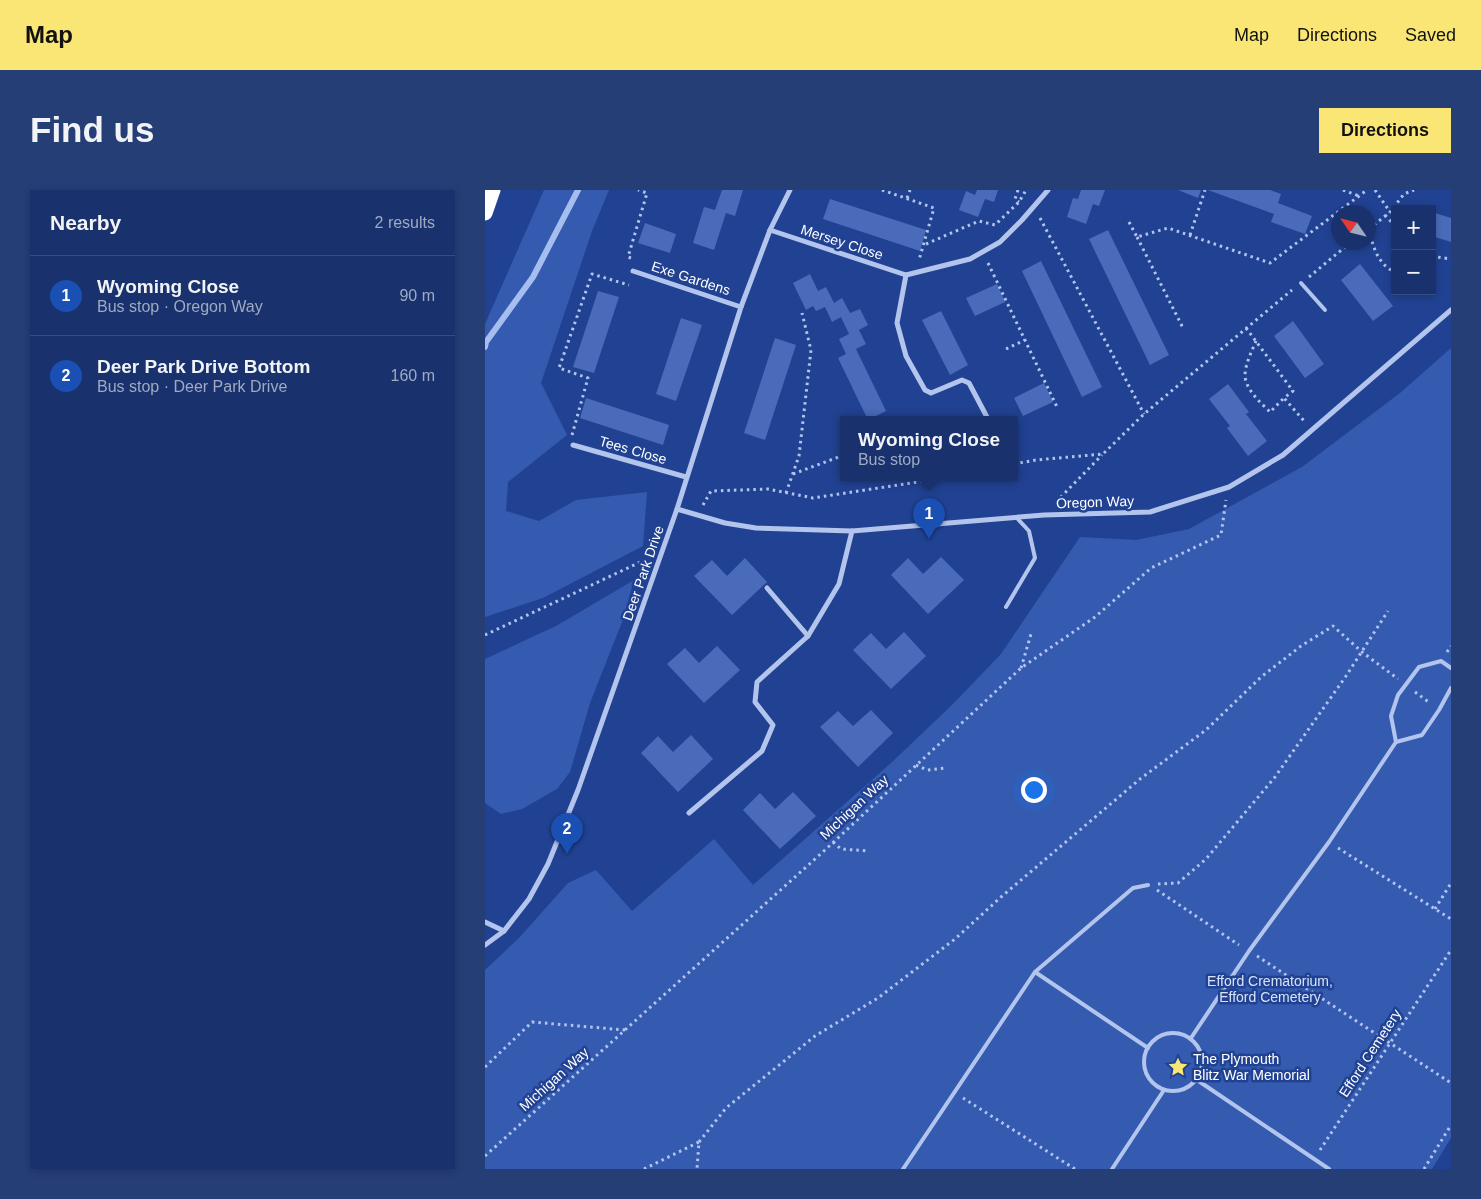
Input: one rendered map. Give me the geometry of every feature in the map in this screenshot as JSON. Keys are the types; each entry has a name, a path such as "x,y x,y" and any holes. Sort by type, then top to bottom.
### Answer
{"highway":[{"path":"485,212 493,190"}],"street":[{"name":"Deer Park Drive","path":"485,945 503,931 529,899 548,864 578,790 677,509 741,307 770,230 790,190"},
{"path":"986,416 969,383 962,380 931,392 925,390 906,356 897,323 906,275 971,258 1000,242 1048,190"},
{"name":"Mersey Close","path":"770,230 906,275"},
{"name":"Exe Gardens","path":"633,271 741,307"},
{"name":"Oregon Way","path":"677,509 725,523 756,528 852,530 1044,515 1149,512 1229,487 1283,455 1451,310"},
{"name":"Tees Close","path":"573,445 686,477"},
{"path":"689,813 762,751 773,724 755,702 757,682 808,636 839,584 852,530"},
{"path":"767,588 808,636"},
{"path":"485,922 503,931"}],"lane":[{"path":"1301,282 1325,310"},
{"path":"1005,607 1035,558 1029,531 1017,517"},
{"path":"1396,742 1391,716 1397,696 1419,667 1441,661 1451,668"},
{"path":"1191,1038 1249,951 1329,842 1396,742 1422,735 1451,688"},
{"path":"903,1169 1035,972 1133,888 1148,885"},
{"path":"1035,972 1147,1048"},
{"path":"1182,1034 1191,1038 1202,1053 1203,1062 1197,1080 1182,1090 1173,1092 1157,1086 1146,1073 1145,1056 1147,1048 1162,1035 1182,1034"},
{"path":"1197,1080 1329,1169"},
{"path":"1112,1169 1164,1090"}],"path":[{"path":"573,445 571,432 588,378 559,368 592,274 629,284 637,261 628,256 647,193 638,190"},
{"path":"882,190 934,208 925,244 918,262 906,275"},
{"path":"907,198 910,190"},
{"path":"1018,190 1015,199 1019,202"},
{"path":"925,244 979,221 995,224 1019,202 1026,190"},
{"path":"1190,236 1205,190"},
{"path":"1343,190 1359,196"},
{"path":"1137,237 1168,228 1270,263 1367,190"},
{"path":"1375,190 1390,212"},
{"path":"1376,223 1390,212 1404,194 1414,190"},
{"path":"1034,206 1144,414"},
{"path":"1385,215 1391,222"},
{"path":"1129,222 1183,328"},
{"path":"1044,515 1144,414 1341,250"},
{"path":"1375,250 1377,256 1391,270"},
{"path":"983,252 1057,406"},
{"path":"1436,257 1451,259"},
{"path":"786,492 799,456 811,350 802,314"},
{"path":"1247,328 1256,340 1293,391 1283,398 1270,412 1258,400 1245,376 1256,340"},
{"path":"1006,349 1025,340"},
{"path":"1283,398 1313,429"},
{"path":"1018,463 1103,454"},
{"path":"793,474 840,456"},
{"path":"696,516 711,491 768,489 813,498 924,481"},
{"name":"Michigan Way","path":"485,1156 833,842 1021,668 1095,617 1151,568 1221,535 1229,487"},
{"path":"485,636 662,552"},
{"path":"1148,885 1178,883 1206,859 1275,777 1347,676 1388,611"},
{"path":"644,1169 699,1142 726,1108 815,1036 878,998 955,939 1001,896 1139,779 1206,730 1261,677 1301,646 1333,626 1362,652 1439,710"},
{"path":"1021,668 1031,634"},
{"path":"916,765 927,770 947,768"},
{"path":"833,842 841,849 869,851"},
{"path":"1329,842 1451,919"},
{"path":"1435,909 1451,884"},
{"path":"1148,885 1451,1083"},
{"name":"Efford Cemetery","path":"1314,1159 1451,950"},
{"path":"485,1067 532,1022 625,1030"},
{"path":"954,1093 1075,1169"},
{"path":"1424,1169 1451,1125"},
{"path":"697,1169 699,1142"}],"green space":[{"path":"544,190 609,190 592,231 541,383 567,435 508,482 506,511 539,521 576,500 647,492 643,546 543,598 485,617 485,324"},
{"name":"Efford Crematorium, Efford Cemetery","path":"1451,348 1451,1138 1432,1169 485,1169 485,970 519,938 568,883 596,870 632,911 714,839 753,885 891,763 952,705 1001,654 1080,537 1136,540 1189,529 1302,467 1400,393"},
{"path":"634,580 622,622 590,703 570,772 557,789 522,809 501,814 485,803 485,659 556,626"}],"building":[{"path":"722,190 743,190 735,216 726,213 714,250 693,243 704,207 715,210"},
{"path":"977,190 998,190 994,202 985,199 978,217 959,210 966,191 975,195"},
{"path":"1081,190 1105,190 1099,206 1093,204 1086,224 1067,217 1073,198 1078,199"},
{"path":"1178,190 1201,190 1198,198"},
{"path":"1208,190 1270,190 1281,194 1278,203 1312,216 1305,234 1271,222 1274,214"},
{"path":"830,199 926,230 920,251 823,219"},
{"path":"1436,213 1451,218 1451,242 1436,237"},
{"path":"645,223 676,234 670,253 638,243"},
{"path":"1108,230 1169,355 1150,365 1089,239"},
{"path":"1041,261 1102,387 1082,397 1022,271"},
{"path":"1360,264 1393,306 1373,321 1341,280"},
{"path":"810,274 818,291 826,287 834,303 842,298 850,313 860,309 868,325 859,330 866,344 856,349 886,411 876,416 866,416 838,358 846,354 839,339 849,334 841,317 832,322 825,307 816,311 813,306 806,310 793,283"},
{"path":"997,284 1005,302 975,316 966,298"},
{"path":"598,291 619,297 594,373 573,367"},
{"path":"941,311 968,365 950,375 922,320"},
{"path":"681,318 702,325 676,401 656,394"},
{"path":"1293,321 1324,364 1305,378 1274,336"},
{"path":"775,338 796,345 765,440 744,433"},
{"path":"1044,383 1053,402 1023,416 1014,398"},
{"path":"1228,384 1249,412 1246,414 1267,441 1248,456 1227,428 1230,426 1209,399"},
{"path":"586,398 669,425 663,445 580,418"},
{"path":"941,557 964,580 928,614 891,575 908,558 923,574"},
{"path":"745,558 767,582 732,615 694,576 712,560 727,576"},
{"path":"904,632 926,656 891,689 853,650 871,633 886,649"},
{"path":"717,646 740,670 704,703 667,664 685,648 699,663"},
{"path":"871,710 893,733 858,767 820,727 838,711 853,726"},
{"path":"691,735 713,759 678,792 641,753 658,736 673,752"},
{"path":"793,792 816,816 780,849 743,810 760,793 775,809"}],"waterway":[{"path":"485,347 486,342 533,277 578,190"}],"place":[{"name":"Wyoming Close","path":"929,539"},
{"name":"Deer Park Drive Bottom","path":"567,854"},
{"name":"The Plymouth Blitz War Memorial","path":"1178,1067"}]}
